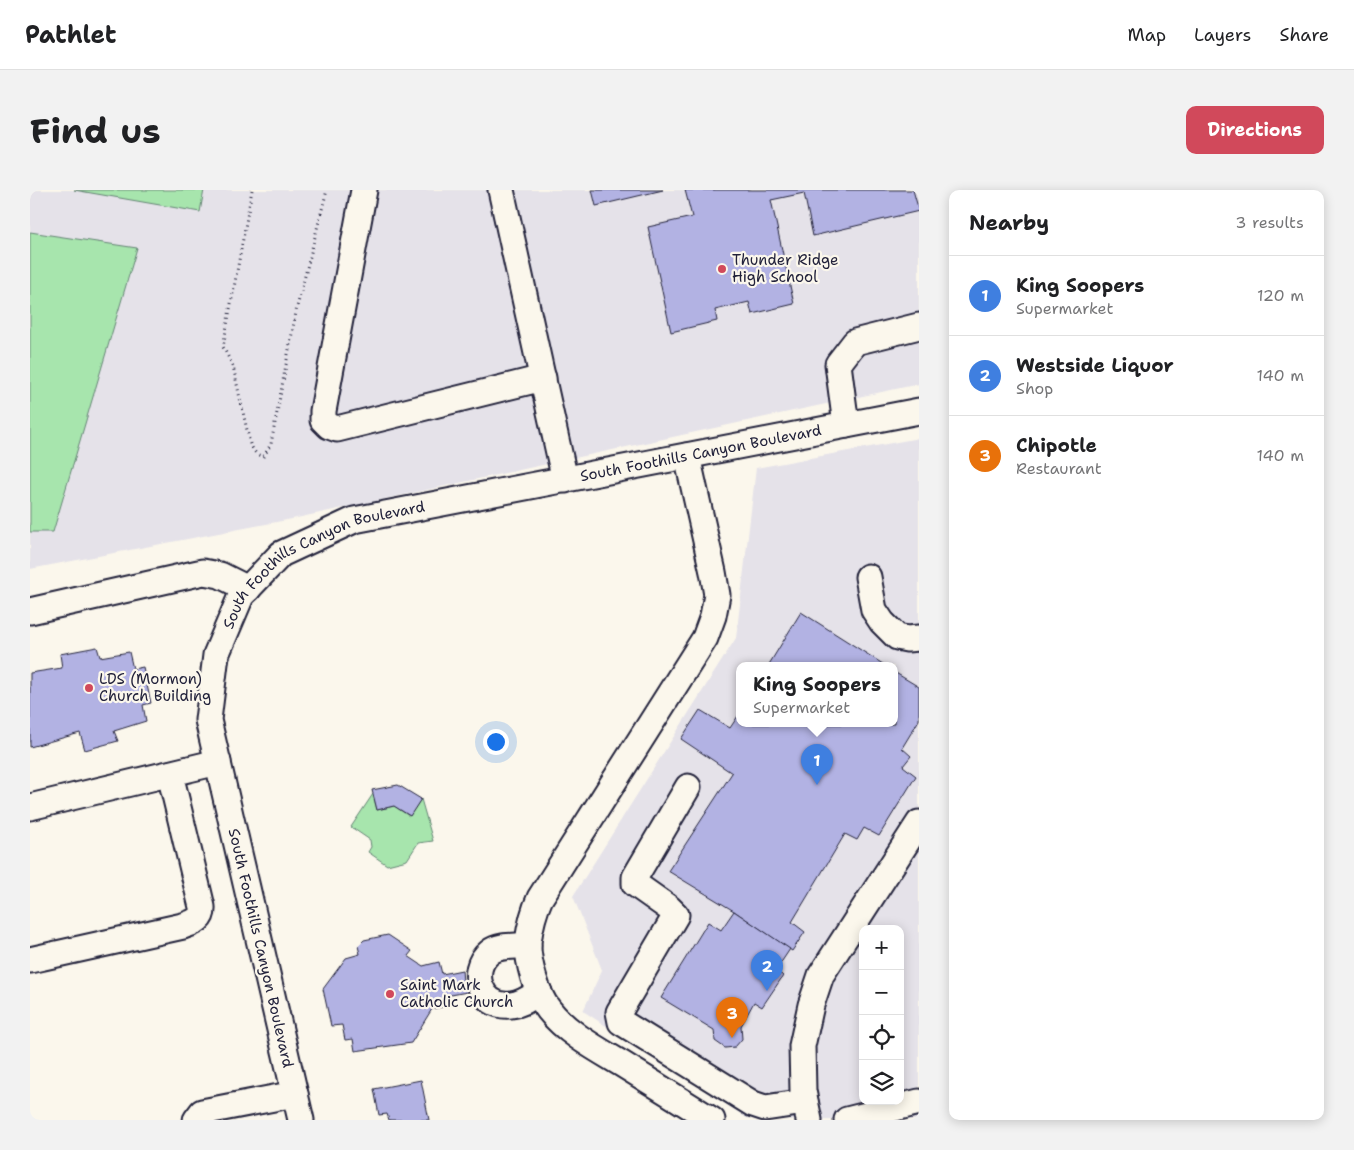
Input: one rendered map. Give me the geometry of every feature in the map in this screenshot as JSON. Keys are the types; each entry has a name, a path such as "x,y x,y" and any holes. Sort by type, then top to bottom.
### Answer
{"street":[{"path":"364,190 323,411 323,420 329,426 337,429 543,378"},
{"path":"501,190 565,480"},
{"path":"846,425 838,364 855,342 919,326"},
{"name":"South Foothills Canyon Boulevard","path":"301,1120 208,720 216,655 241,596 282,554 354,520 919,411"},
{"path":"687,456 717,596 713,616 705,638 540,898 536,907 528,946 532,970 539,992 548,1009 564,1026 712,1120"},
{"path":"30,612 203,572 220,575 248,589"},
{"path":"868,577 874,610 882,622 897,636 907,639 919,638"},
{"path":"30,807 218,762"},
{"path":"30,960 184,926 199,919 202,914 202,907 170,774"},
{"path":"688,786 635,877 635,884 676,915 619,1012 621,1022 753,1104 765,1108 807,1111 801,1070 802,1046 811,1005 822,976 919,824"},
{"path":"528,946 506,947 491,951 480,965 478,979 483,994 497,1004 520,1004 539,992"},
{"path":"196,1120 202,1112 295,1094"},
{"path":"851,1120 919,1102"}],"path":[{"path":"252,190 223,347 233,366 250,444 254,452 259,456 264,456 271,444 297,307 327,190"}],"shaded area":[{"path":"30,190 919,190 919,384 292,519 30,569"},
{"path":"919,438 919,1120 790,1120 789,1116 747,1118 583,1011 602,970 573,896 736,638 756,468"}],"green space":[{"path":"74,190 204,190 200,212"},
{"path":"30,232 137,248 53,532 30,532"},
{"path":"373,794 377,810 394,806 409,816 421,799 433,841 418,843 407,860 387,865 368,852 371,847 370,840 351,827"}],"building":[{"path":"592,190 663,190 596,206"},
{"name":"Thunder Ridge High School","path":"685,190 913,190 919,211 813,236 804,193 771,200 794,304 752,314 749,302 715,310 717,321 671,332 648,227 692,217"},
{"path":"801,612 880,662 770,662"},
{"name":"LDS (Mormon) Church Building","path":"97,647 100,657 129,652 133,669 143,667 151,703 143,705 146,721 114,731 118,741 85,750 80,733 30,747 30,673 62,668 60,654"},
{"path":"898,674 919,687 919,720 902,748 911,756 903,766 916,776 879,836 864,828 857,840 845,834 792,922 805,932 792,951 734,911 668,871 732,773 681,739 700,710 730,728 736,719 736,727 898,727"},
{"path":"398,785 421,799 410,816 394,806 377,810 372,790"},
{"path":"734,911 790,949 776,970 783,976 762,1007 754,1002 741,1026 742,1039 735,1047 725,1048 715,1041 714,1030 661,998 708,922 721,930"},
{"name":"Saint Mark Catholic Church","path":"388,935 412,951 408,956 423,966 439,962 442,974 462,970 463,982 467,992 446,996 448,1006 432,1009 411,1043 355,1051 353,1039 345,1040 342,1025 331,1026 323,989 346,958 360,954 358,946 364,940"},
{"path":"421,1080 429,1120 389,1120 387,1114 379,1115 374,1089"}],"place":[{"name":"Thunder Ridge High School","path":"722,269"},
{"name":"LDS (Mormon) Church Building","path":"89,688"},
{"name":"King Soopers","path":"817,785"},
{"name":"Westside Liquor","path":"767,991"},
{"name":"Saint Mark Catholic Church","path":"390,994"},
{"name":"Chipotle","path":"732,1038"}]}
